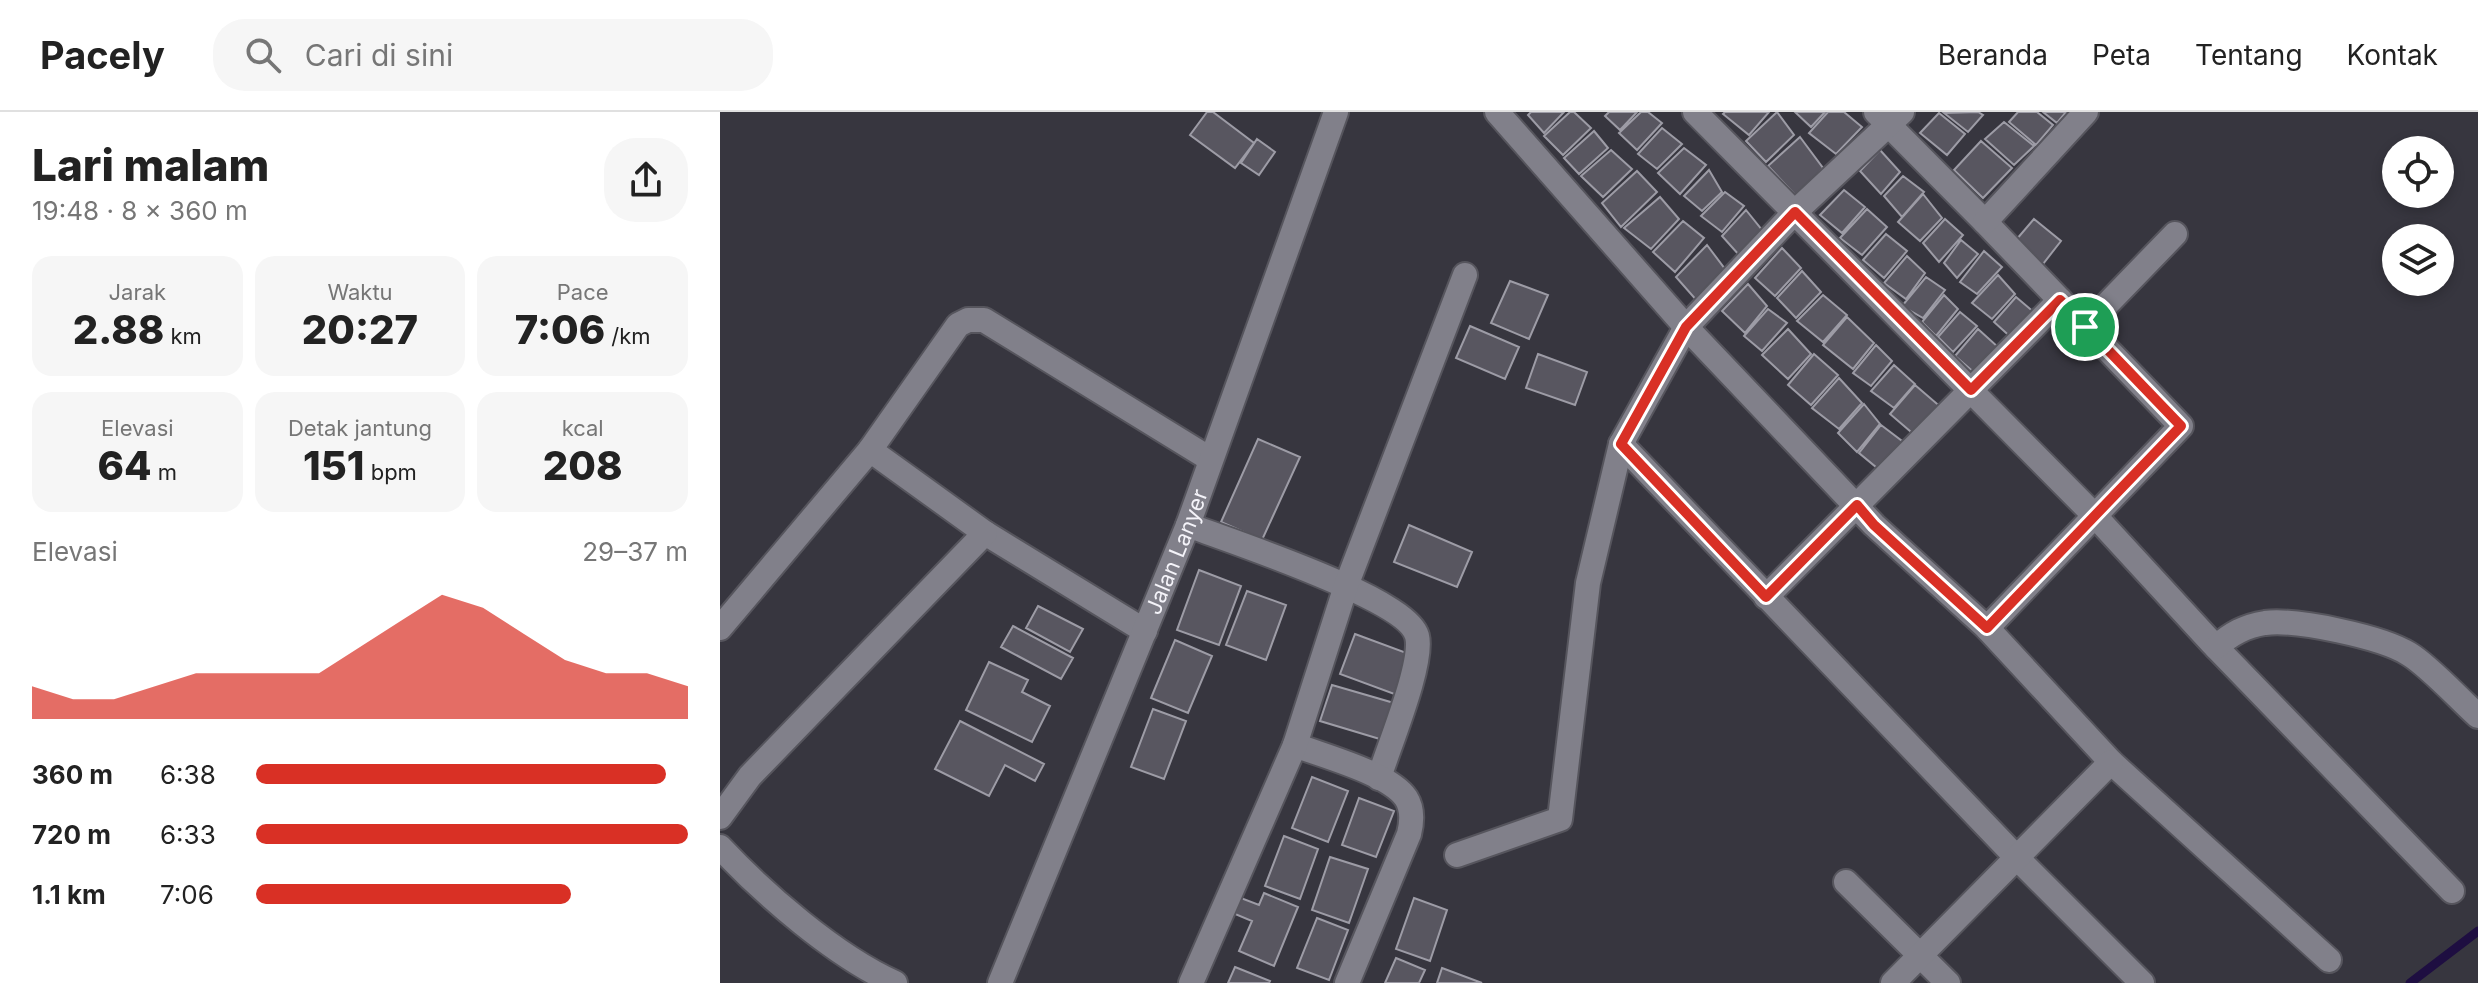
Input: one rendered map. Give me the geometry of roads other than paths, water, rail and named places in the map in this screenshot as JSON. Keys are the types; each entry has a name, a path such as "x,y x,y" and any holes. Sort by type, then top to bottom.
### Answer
{"street":[{"name":"Jalan Lanyer","path":"1000,983 1188,525 1336,112"},
{"path":"1497,112 1686,327 1874,525 1987,628 2111,762 2329,960"},
{"path":"1695,112 2096,517 2216,647 2452,891"},
{"path":"1985,222 2086,112"},
{"path":"1457,855 1560,819 1588,583 1621,444 1686,327 1889,116 1985,222 2181,426 1987,628"},
{"path":"2085,327 2175,234"},
{"path":"1191,983 1295,745 1346,586 1465,275"},
{"path":"1766,597 2060,300"},
{"path":"720,628 870,450 958,325 968,320 984,320 1210,459"},
{"path":"1621,444 2018,859 2142,983"},
{"path":"870,450 985,533 1145,631"},
{"path":"1188,525 1346,586 1395,611 1411,624 1418,637 1418,659 1379,778"},
{"path":"720,817 750,776 985,533"},
{"path":"2216,647 2243,628 2279,622 2370,638 2409,654 2478,716"},
{"path":"1295,745 1391,784 1407,800 1412,822 1347,983"},
{"path":"1893,983 2111,762"},
{"path":"720,847 788,910 845,954 895,983"},
{"path":"1846,882 1948,983"}],"waterway":[{"path":"2410,983 2478,931"}]}
